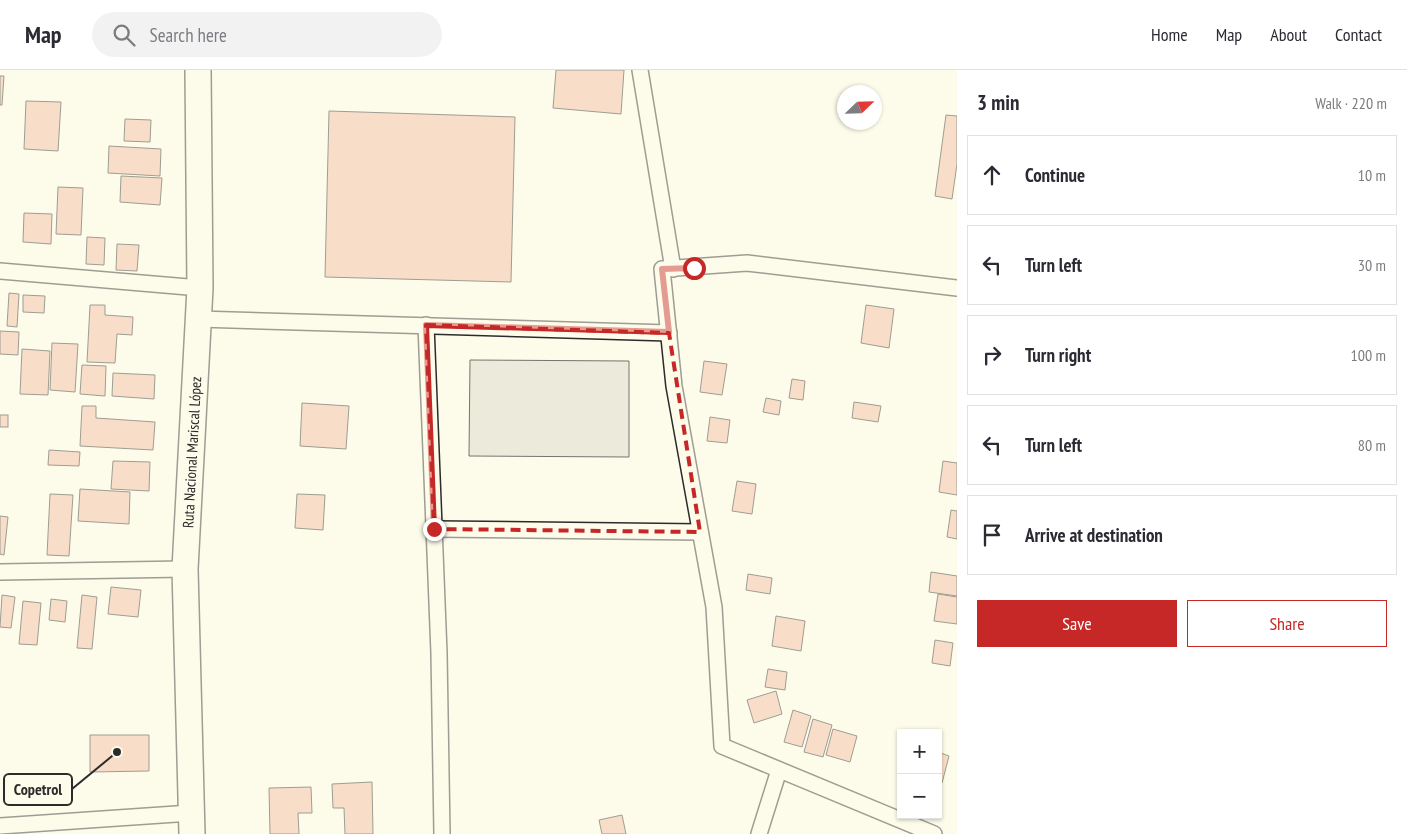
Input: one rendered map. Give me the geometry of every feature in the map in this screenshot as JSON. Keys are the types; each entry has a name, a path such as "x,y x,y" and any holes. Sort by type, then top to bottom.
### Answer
{"highway":[{"name":"Ruta Nacional Mariscal López","path":"192,823 185,569 200,288 198,70"}],"street":[{"path":"640,70 673,269"},
{"path":"934,834 722,746 714,607 674,386 662,269 747,262 957,288"},
{"path":"0,271 200,288"},
{"path":"199,318 669,332"},
{"path":"426,325 439,653 442,834"},
{"path":"434,529 700,532"},
{"path":"0,572 185,569"},
{"path":"759,834 779,770"},
{"path":"0,826 192,823"}],"highlighted area":[{"path":"426,325 669,333 700,532 434,529"}],"shaded area":[{"path":"470,360 629,361 629,457 469,456"}],"building":[{"path":"556,70 624,70 621,114 553,108"},
{"path":"0,76 4,76 2,105 0,105"},
{"path":"26,101 61,102 58,151 24,149"},
{"path":"329,111 515,117 511,282 325,277"},
{"path":"946,115 957,116 957,164 952,199 935,196"},
{"path":"125,119 151,120 150,142 124,141"},
{"path":"109,146 161,149 160,176 108,173"},
{"path":"121,176 162,178 160,205 120,202"},
{"path":"58,187 83,188 81,235 56,234"},
{"path":"24,213 52,214 51,244 23,242"},
{"path":"87,237 105,238 104,265 86,264"},
{"path":"117,244 139,245 137,271 116,270"},
{"path":"9,293 19,294 17,327 7,326"},
{"path":"23,295 45,296 44,313 23,312"},
{"path":"90,305 105,305 105,315 133,317 132,335 117,334 115,363 87,362"},
{"path":"866,305 894,309 889,348 861,343"},
{"path":"0,331 19,332 18,355 0,354"},
{"path":"52,343 78,344 75,392 50,390"},
{"path":"22,349 50,351 48,395 20,394"},
{"path":"704,361 727,364 722,395 700,392"},
{"path":"82,365 106,366 105,396 80,394"},
{"path":"113,373 155,375 154,399 112,396"},
{"path":"792,379 805,381 803,400 789,398"},
{"path":"766,398 781,401 779,415 763,412"},
{"path":"854,402 881,406 878,422 852,418"},
{"path":"302,403 349,406 346,449 300,446"},
{"path":"82,406 96,406 96,418 155,422 153,450 80,446"},
{"path":"0,415 8,415 8,427 0,427"},
{"path":"710,417 730,420 727,443 707,441"},
{"path":"49,450 80,452 79,466 48,465"},
{"path":"113,461 150,462 149,491 111,489"},
{"path":"943,461 957,463 957,495 939,492"},
{"path":"737,481 756,484 752,514 732,511"},
{"path":"80,489 130,492 129,524 78,521"},
{"path":"50,494 73,495 69,556 47,555"},
{"path":"297,494 325,495 323,530 295,528"},
{"path":"951,510 957,511 957,539 947,537"},
{"path":"0,516 8,517 4,555 0,554"},
{"path":"931,572 957,576 957,596 929,592"},
{"path":"748,574 772,578 770,594 746,590"},
{"path":"111,587 141,590 138,617 108,614"},
{"path":"938,594 957,597 957,624 934,621"},
{"path":"2,595 15,597 11,628 0,627"},
{"path":"82,595 97,597 92,649 77,648"},
{"path":"51,599 67,601 65,622 49,620"},
{"path":"23,601 41,603 37,645 19,644"},
{"path":"776,616 805,621 801,651 772,646"},
{"path":"935,640 953,643 950,666 932,663"},
{"path":"768,669 787,672 785,690 765,687"},
{"path":"776,691 782,714 754,723 747,700"},
{"path":"793,710 811,716 802,747 784,742"},
{"path":"813,719 832,725 823,757 804,752"},
{"path":"833,729 857,736 850,762 826,755"},
{"path":"90,735 149,735 149,771 90,772"},
{"path":"942,753 949,756 942,783"},
{"path":"372,782 373,834 345,834 344,808 333,808 332,784"},
{"path":"311,787 312,813 298,813 299,834 270,834 269,788"},
{"path":"622,815 626,834 602,834 599,820"}],"place":[{"name":"Copetrol","path":"117,752"}],"route":[{"path":"434,529 426,325 669,332 662,269 694,268"}]}
